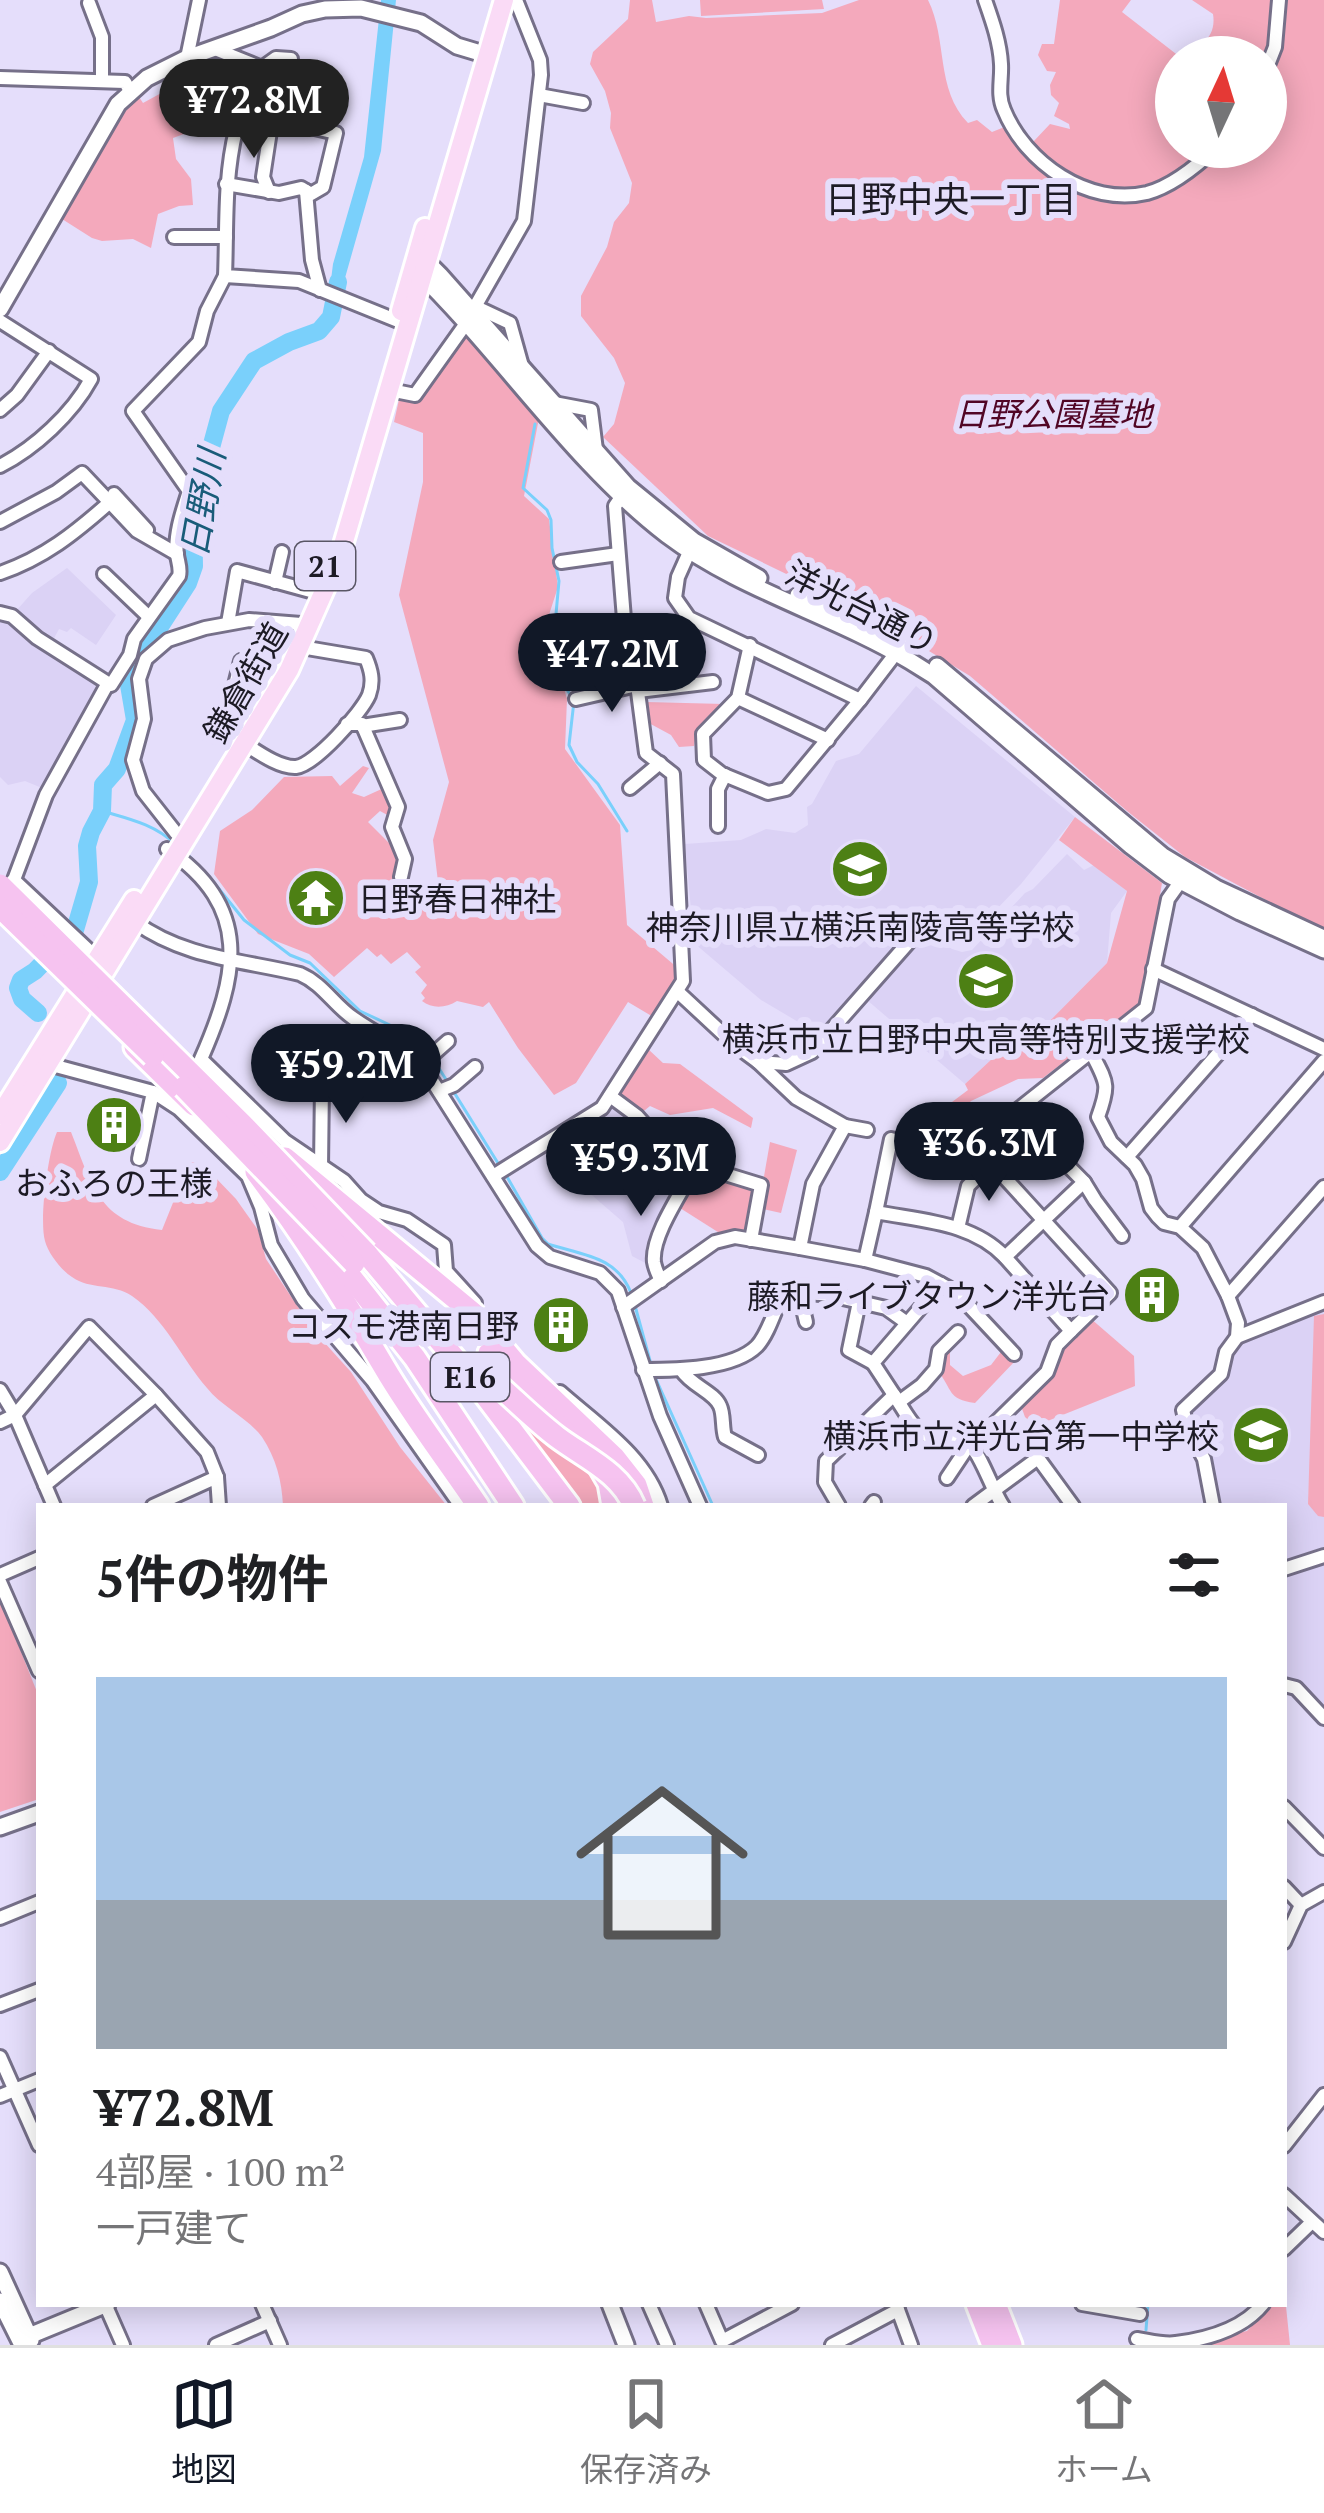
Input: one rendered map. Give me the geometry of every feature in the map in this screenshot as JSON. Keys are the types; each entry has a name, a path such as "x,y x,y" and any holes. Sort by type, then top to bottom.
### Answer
{"highway":[{"name":"E16","path":"7,883 243,1125 549,1503"},
{"name":"E16","path":"0,911 240,1144 482,1391 567,1503"},
{"path":"97,968 280,1154 473,1313 515,1363 614,1457 636,1485 638,1503"},
{"path":"82,996 238,1148 296,1225 476,1503"},
{"path":"355,1261 408,1290 499,1386 542,1425 611,1474 636,1503"},
{"path":"355,1261 511,1503"},
{"path":"439,1285 508,1378 599,1465 612,1503"},
{"path":"364,1330 392,1360 495,1503"},
{"path":"978,2307 993,2345"},
{"path":"996,2307 1011,2345"}],"main road":[{"name":"鎌倉街道","path":"97,968 135,922 174,845 245,744 301,646 340,555 390,390 495,0"},
{"name":"鎌倉街道","path":"482,53 504,0"},
{"name":"鎌倉街道","path":"0,1142 301,624 330,550 398,322 422,269"},
{"name":"鎌倉街道","path":"0,1115 82,996"}],"street":[{"path":"188,58 199,0"},
{"path":"390,390 415,395 472,313 524,221 540,61 515,0"},
{"path":"985,0 1001,61 1000,104 1024,147 1046,166 1078,186 1129,195 1148,193 1191,168"},
{"path":"1276,36 1279,0"},
{"path":"89,3 102,37 103,81"},
{"path":"0,308 104,127 130,91 147,78 321,4 421,23 457,46 482,53"},
{"path":"215,49 262,68"},
{"path":"0,613 12,616 111,686 134,639 179,576 180,518 189,490 133,411 199,342 207,311 225,276 226,184 238,121 260,83 262,68 276,58 291,59"},
{"path":"0,78 125,82 130,91"},
{"path":"539,95 583,103"},
{"path":"249,101 273,105 263,178 268,192"},
{"path":"217,104 238,121"},
{"path":"226,184 279,193 301,188 311,194 322,187 336,133 272,118"},
{"path":"306,191 312,260 324,291"},
{"path":"174,237 226,237"},
{"name":"洋光台通り","path":"422,269 472,313 644,516 734,577 896,653 934,676 1131,846 1324,950"},
{"path":"225,276 299,281 398,322"},
{"path":"472,313 596,450 625,491 615,506 624,629 635,669 646,753 673,773 684,971 678,992 602,1108 499,1172"},
{"path":"0,321 91,379 70,411 0,466"},
{"path":"0,410 49,352"},
{"path":"0,522 82,472 145,535 177,554"},
{"name":"洋光台通り","path":"625,491 720,557 881,634 936,666 1184,877 1324,938"},
{"path":"0,574 62,544 112,498"},
{"path":"690,550 675,598 689,618 860,700"},
{"path":"275,582 282,552"},
{"path":"561,562 618,554"},
{"path":"228,623 238,566 314,592"},
{"path":"104,574 149,617"},
{"path":"301,624 249,620 168,640 146,659 139,679 144,719 133,760 142,791 174,845 221,903 226,919 229,981 201,1059 282,1138 344,1181 361,1200 379,1212 407,1220 444,1245 446,1271 528,1362 627,1450 660,1503"},
{"path":"578,634 624,629"},
{"path":"750,645 738,698 703,734 704,760 725,775 768,793 786,789 896,653"},
{"path":"245,744 288,767 304,766 320,755 368,700 371,671 365,658 301,646"},
{"path":"130,655 146,659"},
{"path":"228,698 241,661 278,668"},
{"path":"576,699 713,682"},
{"path":"0,911 7,883 46,795 108,683"},
{"path":"738,698 828,740"},
{"path":"346,724 400,720"},
{"path":"362,725 398,806 392,827 405,859 401,877"},
{"path":"630,788 660,763"},
{"path":"718,826 718,789 725,775"},
{"path":"1122,1236 1084,1182 1015,1112 1146,1009 1168,899 1184,877"},
{"path":"7,883 78,941 97,968"},
{"path":"135,922 170,943 208,956 324,983 345,1011 381,1026 402,1047 426,1060 499,1172 530,1237 550,1257 600,1273 630,1302 649,1370 696,1476 700,1503"},
{"path":"758,1062 785,1064 812,1052 915,934"},
{"path":"1153,969 1324,1049"},
{"path":"678,992 796,1098 845,1126 867,1130"},
{"path":"1127,1156 1252,1015"},
{"path":"426,1060 448,1041"},
{"path":"1091,1052 1107,1093 1098,1118 1111,1142 1143,1179 1157,1217 1180,1226 1203,1248 1238,1323 1221,1374 1183,1409 1204,1459 1212,1503"},
{"path":"1180,1226 1324,1061"},
{"path":"48,1064 153,1092 179,1109 248,1177 272,1244 303,1299 373,1381 459,1503"},
{"path":"445,1088 475,1067"},
{"path":"321,1168 322,1083"},
{"path":"139,1160 153,1092"},
{"path":"610,1096 661,1142 696,1165 761,1185 752,1240"},
{"path":"800,1249 813,1184 845,1126"},
{"path":"865,1260 891,1138 938,1149 974,1144 1110,1293 1057,1346 1047,1372 970,1446 947,1478"},
{"path":"958,1228 968,1186 991,1164"},
{"path":"661,1281 654,1262 656,1248 696,1165"},
{"path":"1005,1257 1084,1182"},
{"path":"1228,1295 1324,1187"},
{"path":"876,1212 958,1228 982,1238 1071,1331"},
{"path":"630,1302 715,1242 735,1237 926,1276 956,1292 1015,1354"},
{"path":"874,1363 941,1284"},
{"path":"649,1370 712,1366 749,1352 760,1344 779,1302 810,1293 886,1308 907,1323"},
{"path":"800,1296 806,1322"},
{"path":"860,1302 849,1350 874,1363 920,1432 931,1439 970,1446 978,1454 1001,1503"},
{"path":"1237,1336 1324,1302"},
{"path":"0,1422 15,1415 89,1327 206,1452 217,1477 219,1503"},
{"path":"836,1503 825,1482 826,1461 897,1398 922,1385 936,1369 939,1351 958,1332"},
{"path":"682,1370 691,1384 720,1405 725,1437 758,1455"},
{"path":"0,1390 53,1503"},
{"path":"45,1485 156,1395"},
{"path":"977,1503 1038,1458 1071,1503"},
{"path":"160,1503 217,1477"},
{"path":"1287,1568 1324,1556"},
{"path":"36,1560 0,1579 36,1664"},
{"path":"24,1636 36,1631"},
{"path":"1287,1686 1296,1688 1324,1718"},
{"path":"1287,1810 1324,1848"},
{"path":"0,1827 36,1814"},
{"path":"1287,1890 1301,1905"},
{"path":"1287,1935 1301,1905 1324,1892"},
{"path":"0,1918 36,1903"},
{"path":"0,2005 36,1991"},
{"path":"0,2056 36,2138"},
{"path":"0,2096 36,2081"},
{"path":"1287,2142 1324,2095"},
{"path":"1287,2198 1324,2232"},
{"path":"1287,2246 1312,2222"},
{"path":"0,2272 22,2342"},
{"path":"0,2301 22,2342"},
{"path":"22,2342 99,2307"},
{"path":"107,2307 123,2345"},
{"path":"263,2307 280,2345"},
{"path":"611,2307 626,2345"},
{"path":"650,2307 667,2345"},
{"path":"707,2307 723,2343 787,2307"},
{"path":"832,2345 897,2307 911,2345"},
{"path":"1140,2309 1137,2342 1172,2344 1205,2340 1232,2329 1260,2307"},
{"path":"216,2345 270,2321"}],"shaded area":[{"path":"67,568 116,615 96,645 71,628 67,632 59,629 52,642 16,611"},
{"path":"0,615 98,685 51,779 42,788 25,781 8,785 0,777"},
{"name":"神奈川県立横浜南陵高等学校","path":"916,686 1075,817 1021,884 965,942 926,914 817,1033 761,1000 694,943 685,844 741,840 766,829 795,833 808,825 807,807 836,761 859,754"},
{"name":"横浜市立日野中央高等特別支援学校","path":"1067,854 1084,870 1094,865 1127,891 1111,913 1107,963 1032,1039 1022,1031 965,1084 867,1000 915,943 927,937 962,952 972,950"},
{"path":"612,1101 653,1139 635,1173 674,1200 649,1265 632,1256 623,1222 579,1184 553,1146 602,1114"},
{"name":"横浜市立洋光台第一中学校","path":"1324,1311 1324,1547 1287,1559 1287,1503 1216,1503 1204,1446 1188,1410 1228,1373 1229,1353 1241,1339"},
{"path":"1324,1563 1324,1713 1287,1683 1287,1575"}],"green space":[{"name":"日野公園墓地","path":"630,0 652,0 656,22 689,16 822,13 859,0 928,0 946,80 958,110 968,123 977,120 992,132 1017,122 1033,142 1050,124 1070,129 1054,116 1059,103 1050,85 1056,72 1047,71 1038,55 1042,44 1054,44 1060,0 1131,0 1122,12 1155,38 1155,168 1287,168 1287,36 1209,36 1213,14 1192,0 1324,0 1324,931 1185,857 970,676 865,612 708,536 603,437 614,424 625,383 614,358 581,316 581,296 607,247 614,222 629,203 632,183 610,128 605,91 590,64 593,52 628,19"},
{"path":"700,0 822,0 824,9 701,16"},
{"path":"165,91 185,117 198,116 207,97 216,103 203,127 173,138 176,159 191,179 193,205 158,214 151,248 133,239 92,238 62,219 110,130 137,94 143,103"},
{"path":"465,334 539,418 524,496 549,519 558,587 546,624 567,699 565,749 620,825 627,925 679,969 679,979 655,1018 628,1002 576,1083 554,1095 489,1002 483,1007 457,1001 439,1007 426,1004 421,993 427,985 415,972 421,967 407,952 391,964 367,948 334,977 309,954 258,934 214,874 220,831 252,810 284,777 332,776 340,786 363,766 369,768 352,793 364,797 386,787 396,807 393,818 380,811 368,822 405,859 406,884 431,903 439,890 433,840 449,782 399,595 423,482 423,433 394,422 400,395 421,399"},
{"path":"646,702 724,704 704,721 694,746 679,747 671,735 647,722"},
{"path":"1075,817 1162,883 1142,1002 1043,1078 1018,1079 971,1101 953,1119 940,1119 936,1114 968,1090 965,1084 1023,1030 1033,1038 1107,963 1127,891 1059,840"},
{"path":"648,1049 663,1063 680,1064 753,1118 751,1128 713,1108 670,1115 650,1106 639,1115 620,1098 620,1090"},
{"path":"57,1132 71,1132 101,1198 111,1210 141,1226 162,1230 189,1163 212,1174 258,1230 266,1259 314,1331 351,1372 400,1447 445,1503 283,1503 277,1470 262,1437 207,1388 144,1305 125,1292 72,1277 52,1256 43,1218"},
{"path":"770,1142 797,1150 781,1213 763,1209"},
{"path":"700,1172 753,1190 747,1233 721,1234 680,1208"},
{"path":"1324,1314 1324,1517 1308,1504 1314,1316"},
{"path":"1090,1318 1134,1356 1135,1386 1035,1426 1021,1406 1060,1348"},
{"path":"944,1349 950,1353 950,1365 963,1376 991,1365 1001,1352 1016,1360 975,1403 955,1396 938,1371"},
{"path":"515,1414 597,1473 607,1503 580,1503"},
{"path":"0,1599 36,1689 36,1800 0,1812"},
{"path":"1269,2307 1286,2307 1290,2345 1209,2345 1209,2339 1247,2331"}],"water":[{"path":"381,0 396,0 381,151 341,292 330,288 333,264 364,157"}],"waterway":[{"name":"日野川","path":"38,1013 22,999 18,988 75,930 89,882 87,846 102,811 103,785 117,769 135,720 129,685 135,665 194,566 193,514 221,411 254,361 319,331 331,317 338,282"},
{"path":"535,424 523,488 551,520 559,581 554,636 565,686 574,701 569,745 627,831"},
{"path":"102,811 150,827 175,844"},
{"path":"187,854 244,920 290,955 310,963 360,1011 392,1026 426,1053"},
{"path":"433,1059 447,1081"},
{"name":"日野川","path":"0,1172 58,1083"},
{"path":"452,1089 501,1168"},
{"path":"506,1175 548,1244 608,1264 631,1293"},
{"path":"634,1302 652,1368"},
{"path":"655,1377 712,1503"},
{"path":"1146,2330 1148,2307"}],"place":[{"name":"神奈川県立横浜南陵高等学校","path":"860,869"},
{"name":"日野春日神社","path":"316,898"},
{"name":"横浜市立日野中央高等特別支援学校","path":"986,981"},
{"name":"おふろの王様","path":"114,1125"},
{"name":"藤和ライブタウン洋光台","path":"1152,1295"},
{"name":"コスモ港南日野","path":"561,1325"},
{"name":"横浜市立洋光台第一中学校","path":"1261,1435"}],"district":[{"name":"日野中央一丁目","path":"951,198"}]}
